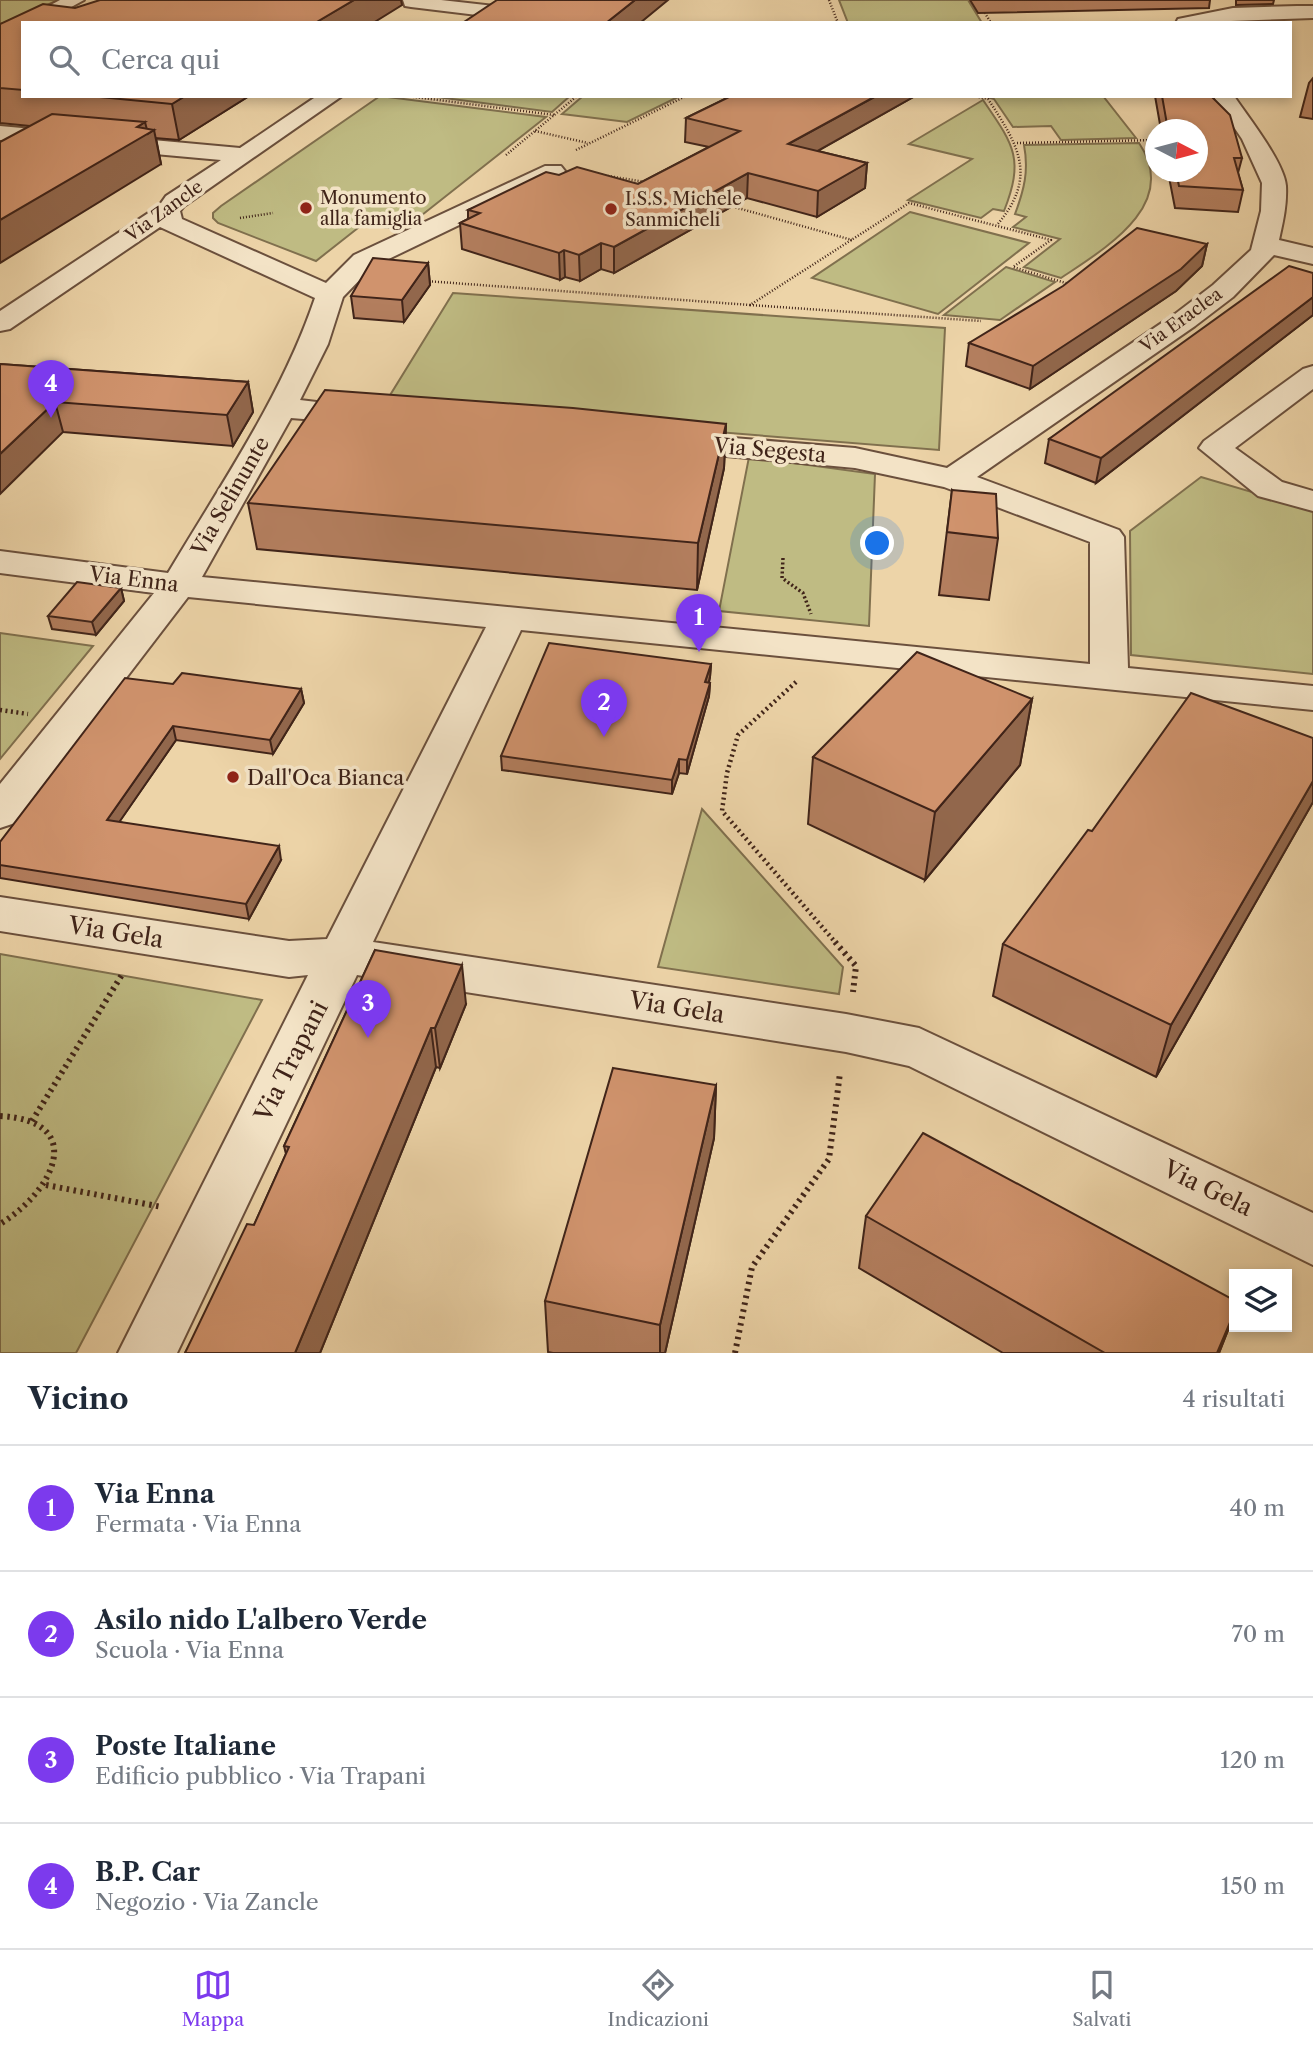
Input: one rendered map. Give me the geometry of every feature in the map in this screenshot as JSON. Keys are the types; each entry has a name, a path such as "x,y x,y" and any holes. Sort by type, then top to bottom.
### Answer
{"street":[{"path":"31,21 75,0"},
{"path":"411,2 466,4 580,21"},
{"path":"443,21 466,4"},
{"path":"1180,18 1249,12 1313,12"},
{"name":"Via Zancle","path":"0,323 168,211 175,201 329,98"},
{"path":"1225,98 1252,138 1275,183 1266,245 1313,256"},
{"name":"Via Zancle","path":"0,133 246,155"},
{"name":"Via Selinunte","path":"0,813 179,585 281,408 314,344 330,295 363,261 553,171"},
{"path":"168,211 170,223 330,295"},
{"name":"Via Zancle","path":"81,268 133,253 211,241"},
{"name":"Via Eraclea","path":"953,479 1185,320 1223,290 1266,245"},
{"path":"1313,374 1215,448 1270,489 1313,501"},
{"path":"281,408 398,418"},
{"name":"Via Segesta","path":"647,440 855,458 953,479 1107,537 1109,677"},
{"name":"Via Enna","path":"0,562 179,585 1313,698"},
{"name":"Via Trapani","path":"146,1353 509,617"},
{"name":"Via Gela","path":"0,914 289,959 343,955 846,1033 919,1048 1313,1240"}],"path":[{"path":"829,0 837,21"},
{"path":"977,0 990,21"},
{"path":"422,98 554,115"},
{"path":"650,184 623,177 540,168 682,98"},
{"path":"983,98 988,99 1017,143 1022,166 1019,188 1011,212 996,226"},
{"path":"534,131 589,144"},
{"path":"1017,143 1145,140"},
{"path":"718,203 852,240"},
{"path":"750,305 909,203 1051,240 1013,267 1079,287"},
{"path":"426,281 981,321"},
{"path":"783,558 782,578 803,593 809,604 812,620"},
{"path":"32,1121 127,967"},
{"path":"0,1115 32,1121 46,1131 54,1147 54,1166 46,1185 31,1204 0,1224"},
{"path":"46,1185 162,1207"}],"shaded area":[{"path":"0,0 58,0 0,26"},
{"path":"839,0 968,0 981,21 847,21"},
{"path":"377,98 546,117 403,230 363,224 316,261 218,223 213,218 213,213"},
{"path":"444,98 568,98 552,112"},
{"path":"581,98 676,98 627,122 562,114"},
{"path":"991,98 1105,98 1136,138 1061,140 1051,126 1013,127"},
{"path":"983,100 1002,128 1013,152 1014,177 1004,211 993,209 981,218 908,200 972,159 909,144"},
{"path":"1139,143 1145,156 1145,182 1151,182 1151,186 1144,205 1132,223 1116,239 1061,278 1024,267 1060,239 1013,227 1026,217 1015,214 1025,180 1024,145"},
{"path":"910,212 1029,243 938,314 812,278"},
{"path":"1006,267 1055,282 1000,320 944,315"},
{"path":"453,293 945,328 939,450 384,405"},
{"path":"749,457 875,474 869,626 719,611"},
{"path":"1201,477 1313,510 1313,674 1131,655 1130,531"},
{"path":"0,633 93,646 0,759"},
{"path":"702,809 843,967 839,994 658,967"},
{"path":"0,954 262,1000 76,1353 0,1353"}],"building":[{"path":"100,0 354,0 318,21 21,21 21,90 0,88 0,24 43,4 75,8"},
{"path":"497,0 635,0 609,21 466,21"},
{"path":"110,98 182,98 172,104"},
{"path":"727,98 872,98 788,144 867,163 818,191 748,173 614,247 601,243 579,255 564,250 559,253 460,223 480,213 468,210 546,172 559,175 577,167 638,184 740,131 686,118"},
{"path":"1162,98 1213,98 1230,115 1242,158 1234,158 1243,190 1179,186 1178,182 1208,182 1208,119 1166,119"},
{"path":"52,114 145,122 137,127 154,130 0,220 0,142"},
{"path":"1137,228 1207,244 1181,269 1033,366 969,343 1063,286"},
{"path":"373,258 428,263 402,300 351,296"},
{"path":"1289,266 1313,273 1313,297 1101,458 1049,439"},
{"path":"0,364 248,382 227,415 55,402 0,454"},
{"path":"325,390 573,408 726,424 698,543 248,503"},
{"path":"952,490 996,494 998,538 947,532"},
{"path":"77,582 121,588 92,622 48,616"},
{"path":"549,643 711,664 705,682 710,683 687,760 679,759 672,780 501,756"},
{"path":"917,652 1032,699 935,812 813,757"},
{"path":"182,673 301,689 270,740 173,726 107,820 279,846 246,904 0,865 0,842 125,678 173,684"},
{"path":"1191,693 1313,738 1313,781 1171,1025 1003,944 1088,830 1092,831"},
{"path":"375,950 462,965 435,1028 431,1028 295,1353 185,1353 247,1224 254,1225 289,1147 284,1146"},
{"path":"613,1068 716,1085 660,1325 545,1301"},
{"path":"923,1133 1229,1297 1229,1325 1217,1353 1105,1353 866,1216"}],"place":[{"name":"Monumento alla famiglia","path":"306,208"},
{"name":"I.S.S. Michele Sanmicheli","path":"611,209"},
{"name":"B.P. Car","path":"51,418"},
{"name":"Via Enna","path":"699,652"},
{"name":"Asilo nido L'albero Verde","path":"604,737"},
{"name":"Dall'Oca Bianca","path":"233,777"},
{"name":"Poste Italiane","path":"368,1038"}]}
